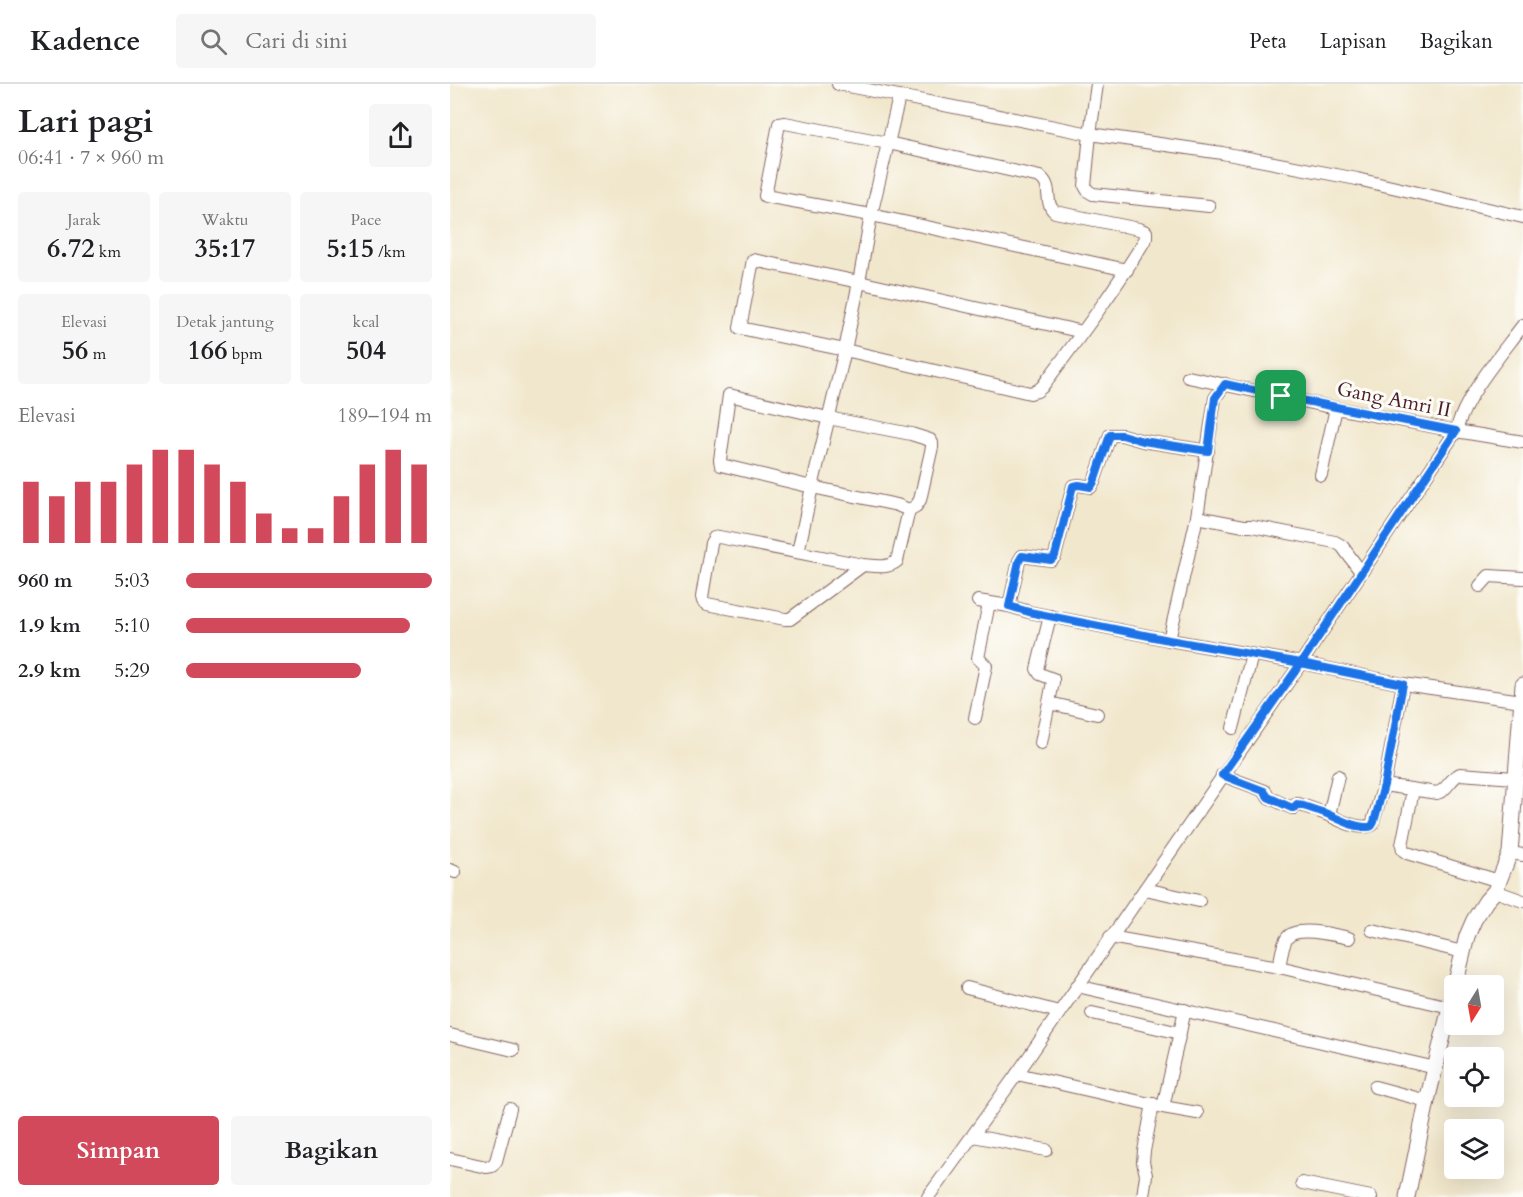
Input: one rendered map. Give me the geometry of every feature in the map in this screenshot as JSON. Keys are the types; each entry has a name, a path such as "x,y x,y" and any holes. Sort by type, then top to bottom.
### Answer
{"main road":[{"path":"1458,975 1474,920 1516,854 1515,778 1523,685"},
{"path":"1407,1197 1444,1033"}],"street":[{"path":"837,84 1090,134 1222,153 1358,179 1523,217"},
{"path":"1097,84 1090,134 1086,186 1088,191 1093,194 1209,206"},
{"path":"798,552 899,97"},
{"path":"1083,332 753,260 740,328 1030,393 1042,387 1083,332 1127,270 1146,238 1146,232 1142,230 1055,212 1049,203 1045,180 1040,177 888,143 785,123 779,124 765,196 871,215 1127,270"},
{"path":"928,1197 1017,1074 1301,663 1456,431 1484,376 1523,325"},
{"name":"Gang Amri II","path":"1188,376 1336,408 1523,442"},
{"path":"1169,640 1197,517 1215,398 1225,384"},
{"path":"863,565 790,619 707,604 703,601 711,543 714,538 719,537 863,565 886,567 893,565 897,561 909,510 920,500 932,447 932,441 927,438 729,395 721,465 897,505 909,510"},
{"path":"1321,475 1336,408"},
{"path":"1009,606 1019,561 1022,556 1051,560 1055,556 1073,486 1091,487 1110,435 1122,435 1143,441 1208,451"},
{"path":"1197,517 1335,542 1342,546 1361,572"},
{"path":"1480,586 1489,576 1523,578"},
{"path":"975,718 986,666 978,658 984,602 1403,684 1522,702"},
{"path":"1041,742 1053,679 1040,674 1037,669 1050,616"},
{"path":"1233,728 1252,655"},
{"path":"1222,775 1264,791 1268,797 1292,808 1297,804 1338,820 1365,827 1372,825 1384,785 1403,684"},
{"path":"1049,703 1097,714"},
{"path":"1384,785 1441,792 1454,776 1460,774 1515,778"},
{"path":"1329,815 1338,776"},
{"path":"1413,790 1402,845 1403,850 1497,886 1523,901"},
{"path":"1145,889 1199,901"},
{"path":"1372,930 1463,952"},
{"path":"1279,967 1286,939 1290,935 1315,932 1349,938"},
{"path":"1110,937 1279,967 1444,1006"},
{"path":"1077,986 1436,1068"},
{"path":"967,988 1059,1012"},
{"path":"1143,1196 1146,1175 1143,1162 1144,1151 1185,1010"},
{"path":"1092,1013 1180,1033"},
{"path":"450,1035 513,1050"},
{"path":"1017,1074 1197,1113"},
{"path":"1375,1087 1427,1101"},
{"path":"450,1159 486,1167 492,1166 496,1161 510,1109"},
{"path":"973,1136 1046,1150"},
{"path":"1302,1183 1371,1197"}],"route":[{"path":"1281,396 1225,384 1215,398 1208,451 1143,441 1122,435 1110,435 1091,487 1073,486 1055,556 1051,560 1022,556 1019,561 1009,606 1169,640 1301,663 1403,684 1384,785 1374,822 1370,827 1338,820 1297,804 1292,808 1266,796 1264,791 1222,775 1301,663 1456,431 1281,396"}]}
